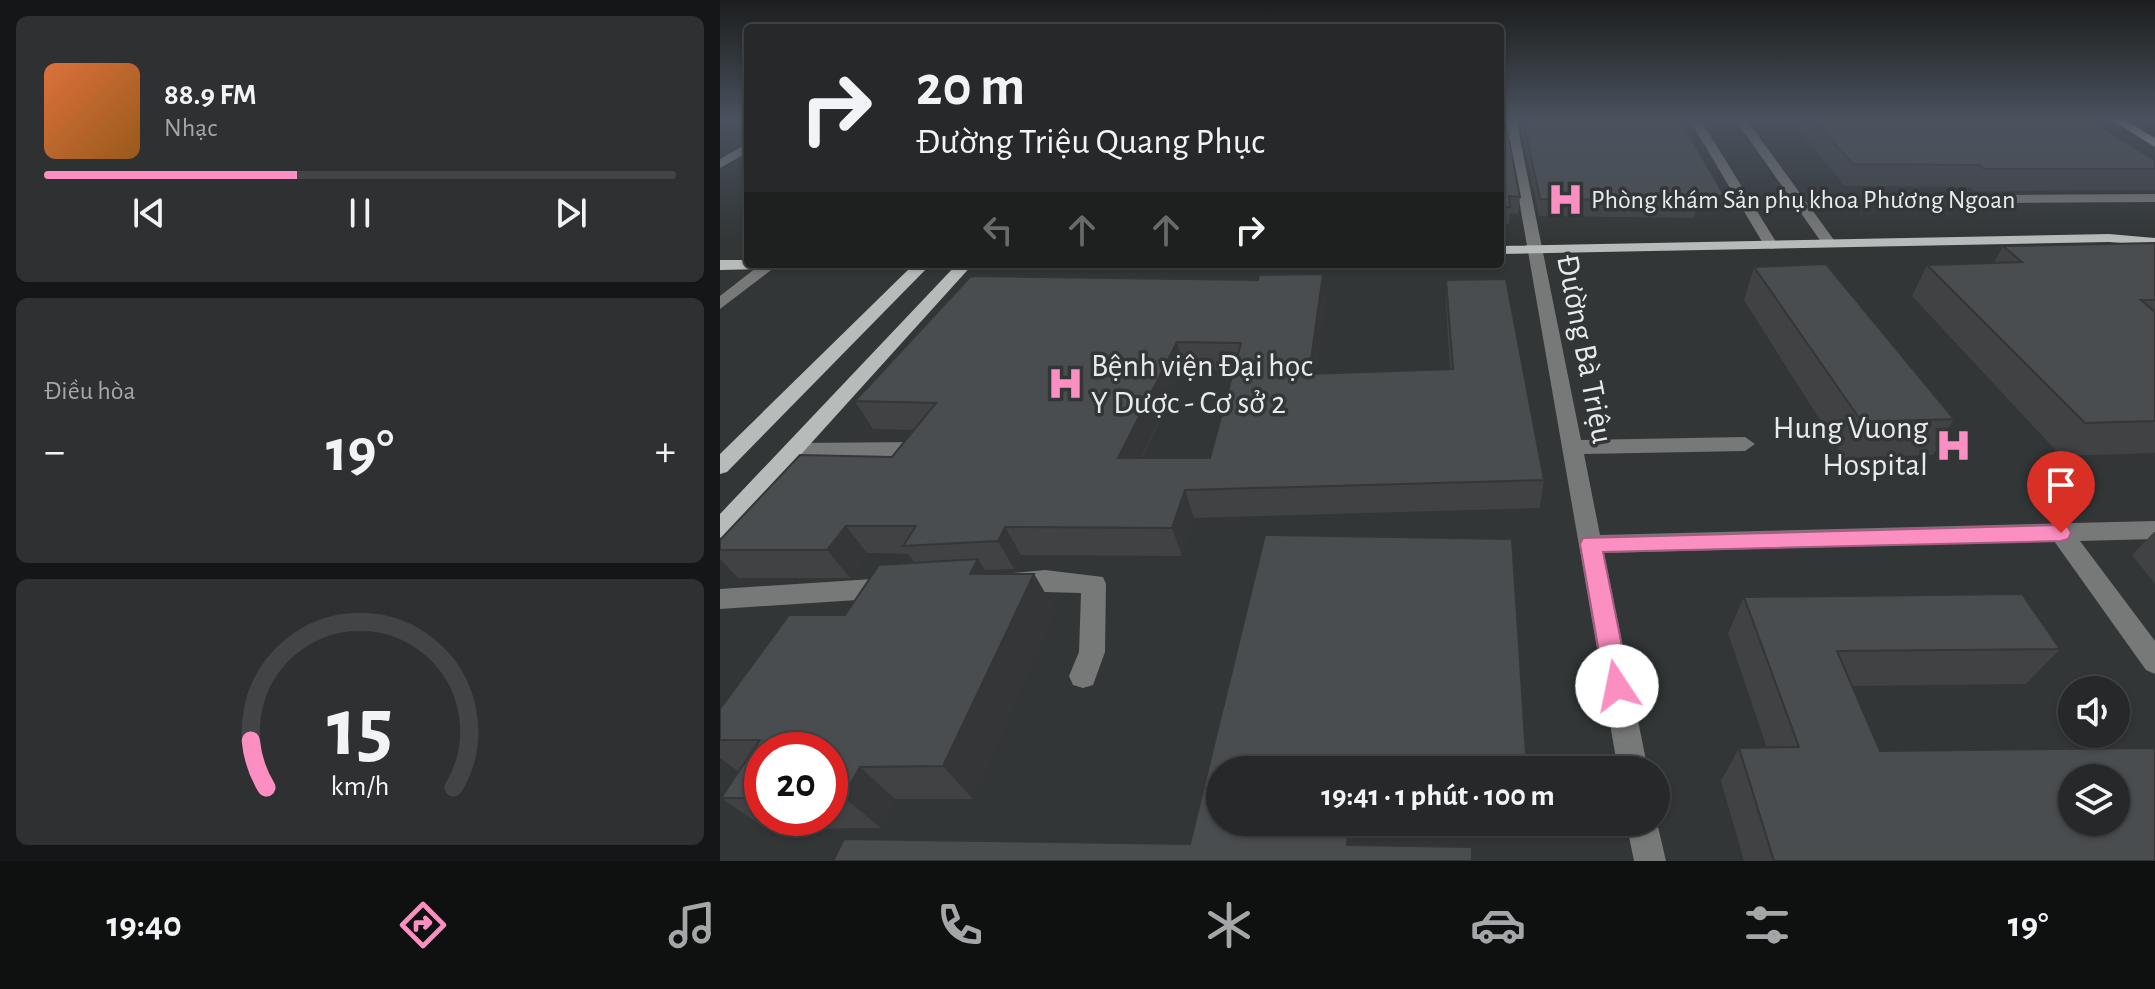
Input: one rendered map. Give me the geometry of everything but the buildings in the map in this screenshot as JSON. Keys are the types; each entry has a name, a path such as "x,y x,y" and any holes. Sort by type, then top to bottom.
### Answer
{"main road":[{"path":"2109,238 2155,229"},
{"path":"1504,250 2109,238 2155,242"},
{"path":"720,265 744,264"},
{"path":"720,467 919,268"},
{"path":"720,529 961,268"}],"street":[{"name":"Đường Bà Triệu","path":"1518,159 1630,756"},
{"path":"1719,159 1771,245"},
{"path":"1769,159 1829,243"},
{"path":"2003,199 2155,198"},
{"path":"720,304 766,268"},
{"path":"1573,447 1745,444"},
{"path":"793,450 919,449"},
{"path":"1591,544 2155,530"},
{"path":"2061,533 2155,662"},
{"path":"983,583 1045,580 1094,584 1092,652 1083,676"},
{"path":"720,599 906,587"},
{"path":"1645,836 1650,861"}],"place":[{"name":"Phòng khám Sản phụ khoa Phương Ngoan","path":"1565,200"},
{"name":"Bệnh viện Đại học Y Dược - Cơ sở 2","path":"1065,384"},
{"name":"Hung Vuong Hospital","path":"1954,446"}],"route":[{"path":"1617,686 1591,544 2061,533"}]}
